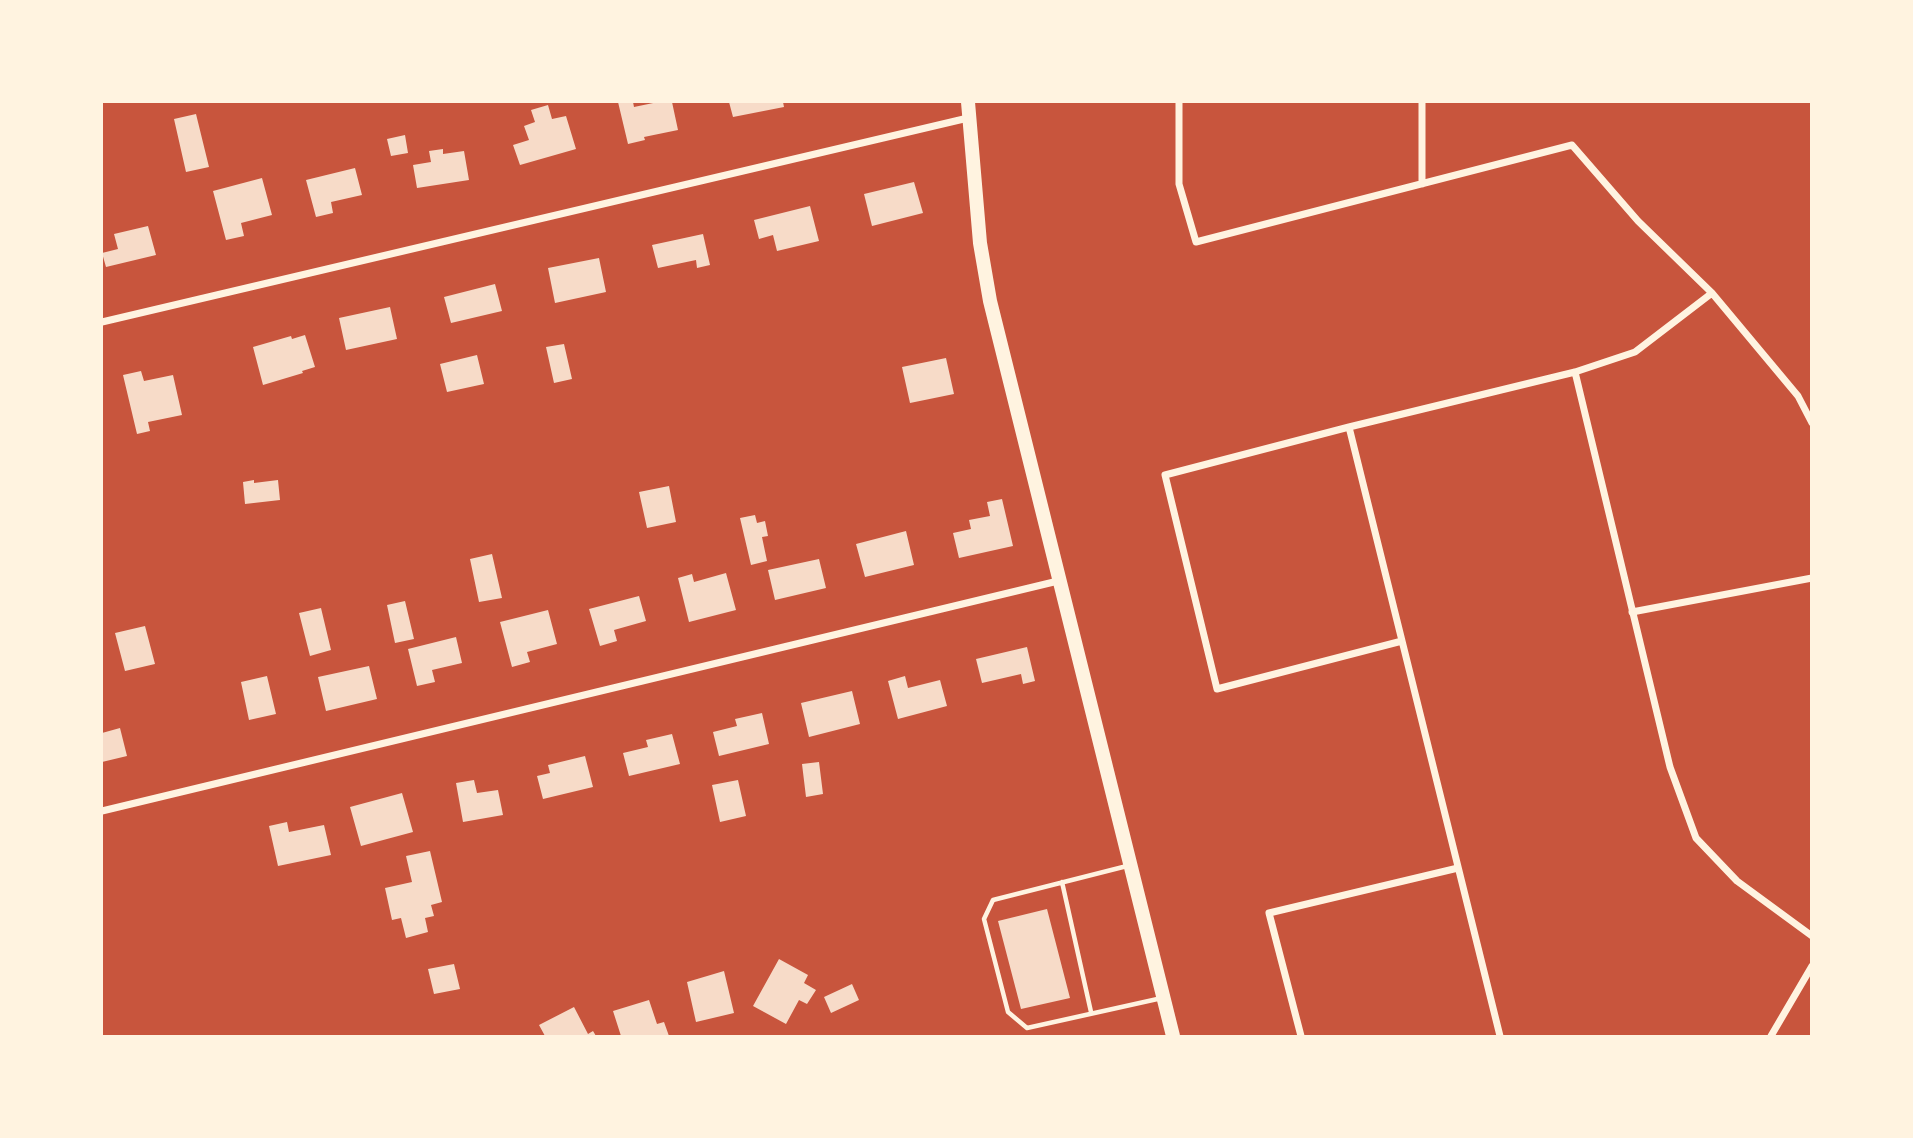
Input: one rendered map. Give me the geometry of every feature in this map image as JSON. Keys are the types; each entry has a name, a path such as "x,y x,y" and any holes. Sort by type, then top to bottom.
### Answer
{"main road":[{"path":"968,102 980,243 990,301 1173,1037"}],"street":[{"path":"1179,102 1179,184 1196,243 1572,145 1638,221 1713,293 1798,396 1811,423"},
{"path":"1422,102 1422,184"},
{"path":"102,322 968,118"},
{"path":"1402,641 1217,689 1165,475 1575,372 1635,352 1713,293"},
{"path":"1575,372 1670,767 1696,838 1737,881 1811,936"},
{"path":"1349,427 1500,1037"},
{"path":"1632,612 1811,578"},
{"path":"102,811 1058,580"},
{"path":"1301,1037 1269,913 1458,868"},
{"path":"1771,1037 1811,966"}],"lane":[{"path":"1129,866 993,900 984,919 1008,1012 1027,1028 1162,998"},
{"path":"1062,882 1091,1013"}],"building":[{"path":"618,102 633,102 634,107 672,102 678,130 644,137 645,140 628,144"},
{"path":"729,102 783,102 784,107 733,117"},
{"path":"548,105 552,119 566,116 576,149 520,165 513,145 529,140 524,126 535,122 531,110"},
{"path":"196,114 209,167 186,172 174,119"},
{"path":"405,135 408,153 391,156 387,139"},
{"path":"443,149 443,154 464,151 469,180 417,188 413,165 431,162 429,151"},
{"path":"355,168 362,195 331,202 333,213 316,217 306,180"},
{"path":"262,178 272,215 241,223 244,236 226,240 213,191"},
{"path":"914,182 923,213 872,226 864,194"},
{"path":"810,206 819,241 777,251 773,235 759,239 754,220"},
{"path":"148,226 156,255 106,267 102,253 118,249 114,234"},
{"path":"703,234 710,265 697,268 696,260 658,268 652,245"},
{"path":"599,258 606,292 555,303 548,268"},
{"path":"495,284 502,311 451,323 444,297"},
{"path":"390,307 397,339 346,350 339,318"},
{"path":"305,335 315,367 263,385 253,347 291,336 292,339"},
{"path":"564,344 572,379 554,383 546,347"},
{"path":"477,355 484,384 447,392 440,364"},
{"path":"946,358 954,394 910,403 902,367"},
{"path":"141,371 144,381 173,375 182,415 148,422 150,431 137,434 123,375"},
{"path":"254,480 254,483 278,480 280,500 245,504 243,482"},
{"path":"669,486 676,522 647,528 639,492"},
{"path":"1002,499 1013,546 959,558 953,533 971,529 969,520 990,516 987,502"},
{"path":"755,515 757,523 765,521 768,536 762,537 767,561 751,565 740,518"},
{"path":"906,531 914,565 865,577 856,544"},
{"path":"492,554 502,598 479,602 470,559"},
{"path":"819,559 826,588 775,600 768,570"},
{"path":"726,573 736,610 689,622 678,578 692,574 694,582"},
{"path":"639,596 646,621 614,630 617,641 600,646 589,609"},
{"path":"405,601 414,639 395,643 387,605"},
{"path":"321,608 331,650 310,656 299,613"},
{"path":"548,610 557,644 527,652 530,662 512,667 500,622"},
{"path":"145,626 155,664 125,671 115,633"},
{"path":"456,637 462,663 432,670 435,682 417,686 408,649"},
{"path":"1027,647 1035,681 1023,684 1021,674 982,683 976,659"},
{"path":"369,666 377,699 326,711 318,677"},
{"path":"267,676 276,714 249,720 241,682"},
{"path":"905,676 908,688 940,680 947,706 898,719 888,681"},
{"path":"852,691 860,724 809,737 801,703"},
{"path":"762,713 769,744 719,756 713,732 737,726 735,719"},
{"path":"120,728 127,756 102,762 102,733"},
{"path":"672,734 680,764 629,776 623,753 648,747 646,740"},
{"path":"585,756 593,787 543,799 537,776 550,773 548,765"},
{"path":"819,762 823,794 806,797 802,764"},
{"path":"474,780 477,793 498,790 503,815 463,822 456,783"},
{"path":"738,780 746,816 720,822 712,785"},
{"path":"402,793 413,832 361,846 350,807"},
{"path":"287,822 289,832 324,825 331,855 278,866 269,826"},
{"path":"430,851 442,902 431,905 434,916 425,918 428,932 406,938 401,918 392,920 385,888 412,882 406,856"},
{"path":"1047,909 1070,998 1021,1009 998,921"},
{"path":"779,959 808,975 804,983 816,990 807,1004 799,1000 786,1024 753,1006"},
{"path":"454,964 460,989 434,994 428,969"},
{"path":"724,971 734,1013 696,1022 687,982"},
{"path":"852,984 859,1000 831,1013 824,997"},
{"path":"649,1000 657,1024 664,1022 669,1036 621,1036 613,1011"},
{"path":"574,1007 588,1034 593,1031 596,1036 545,1036 539,1025"}]}
